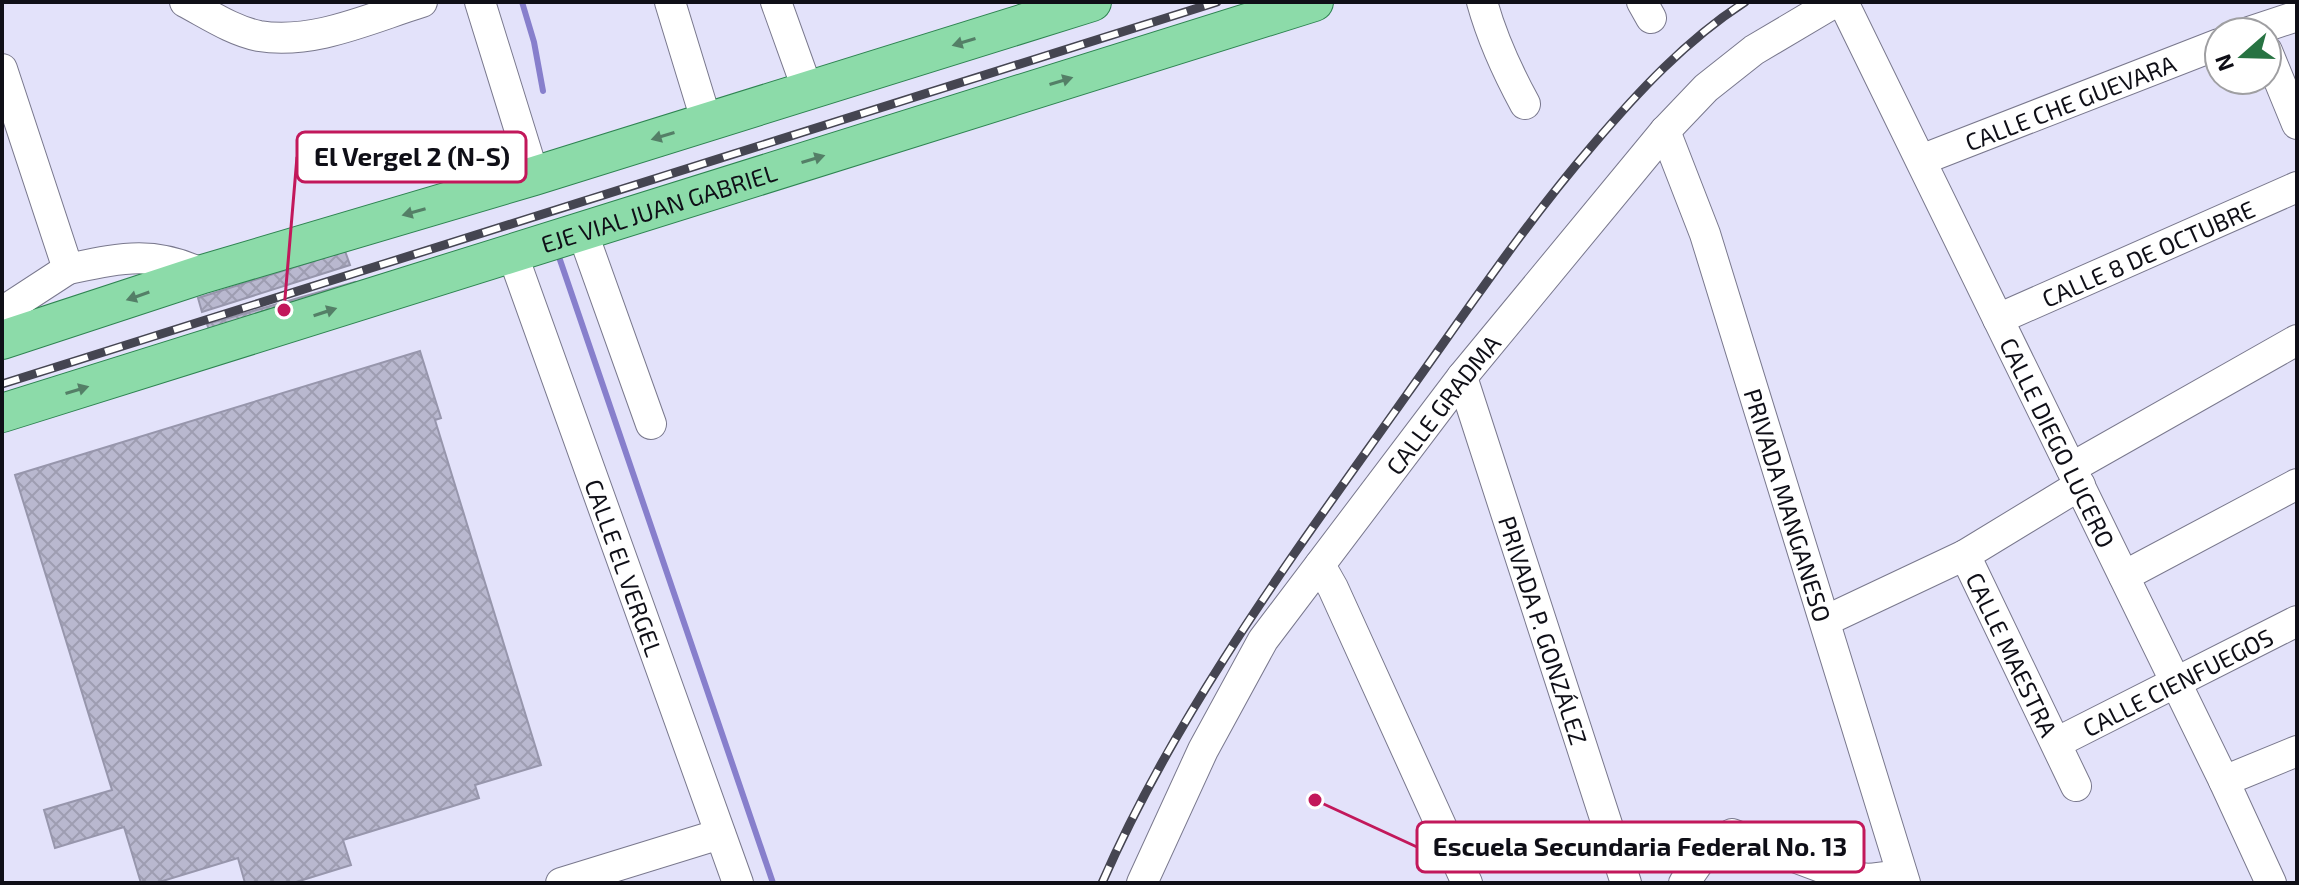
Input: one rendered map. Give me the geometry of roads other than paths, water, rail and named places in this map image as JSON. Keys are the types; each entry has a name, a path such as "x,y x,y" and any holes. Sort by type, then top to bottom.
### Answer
{"main road":[{"path":"2,340 203,274 808,91 1029,11 1092,2"},
{"name":"EJE VIAL JUAN GABRIEL","path":"2,413 1314,2"}],"street":[{"path":"185,2 222,22 258,36 304,37 422,2"},
{"path":"480,2 534,176"},
{"path":"670,2 707,123"},
{"path":"776,2 808,91"},
{"path":"1482,2 1507,71 1525,104"},
{"name":"CALLE GRADMA","path":"1142,883 1203,750 1263,640 1462,377 1665,131 1706,88 1754,50 1835,2"},
{"name":"CALLE DIEGO LUCERO","path":"1843,2 2271,883"},
{"name":"CALLE CHE GUEVARA","path":"1921,160 2203,50"},
{"path":"2,69 68,269"},
{"path":"2283,92 2297,124"},
{"name":"PRIVADA MANGANESO","path":"1665,131 1705,234 1903,879"},
{"name":"CALLE 8 DE OCTUBRE","path":"1998,319 2297,187"},
{"path":"582,231 651,424"},
{"name":"CALLE EL VERGEL","path":"512,253 738,883"},
{"path":"2,312 68,269 111,260 155,257 184,264 203,274"},
{"name":"CALLE MAESTRA","path":"2076,786 1965,555 2076,477 2297,340"},
{"name":"PRIVADA P. GONZÁLEZ","path":"1462,377 1626,883"},
{"path":"2124,576 2297,484"},
{"path":"1825,621 1965,555"},
{"path":"1320,565 1467,883"},
{"name":"CALLE CIENFUEGOS","path":"2056,743 2297,621"},
{"path":"2224,781 2297,751"},
{"path":"561,883 720,834"},
{"path":"1684,883 1710,846 1732,834 1848,877 1903,879"}],"waterway":[{"path":"522,2 534,42 543,91"},
{"path":"558,254 773,883"}],"railway":[{"path":"2,384 1217,2"},
{"path":"1102,883 1167,753 1243,630 1497,267 1567,176 1627,106 1683,50 1745,2"}],"place":[{"name":"El Vergel 2 (N-S)","path":"284,310"},
{"name":"Escuela Secundaria Federal No. 13","path":"1315,800"}]}
